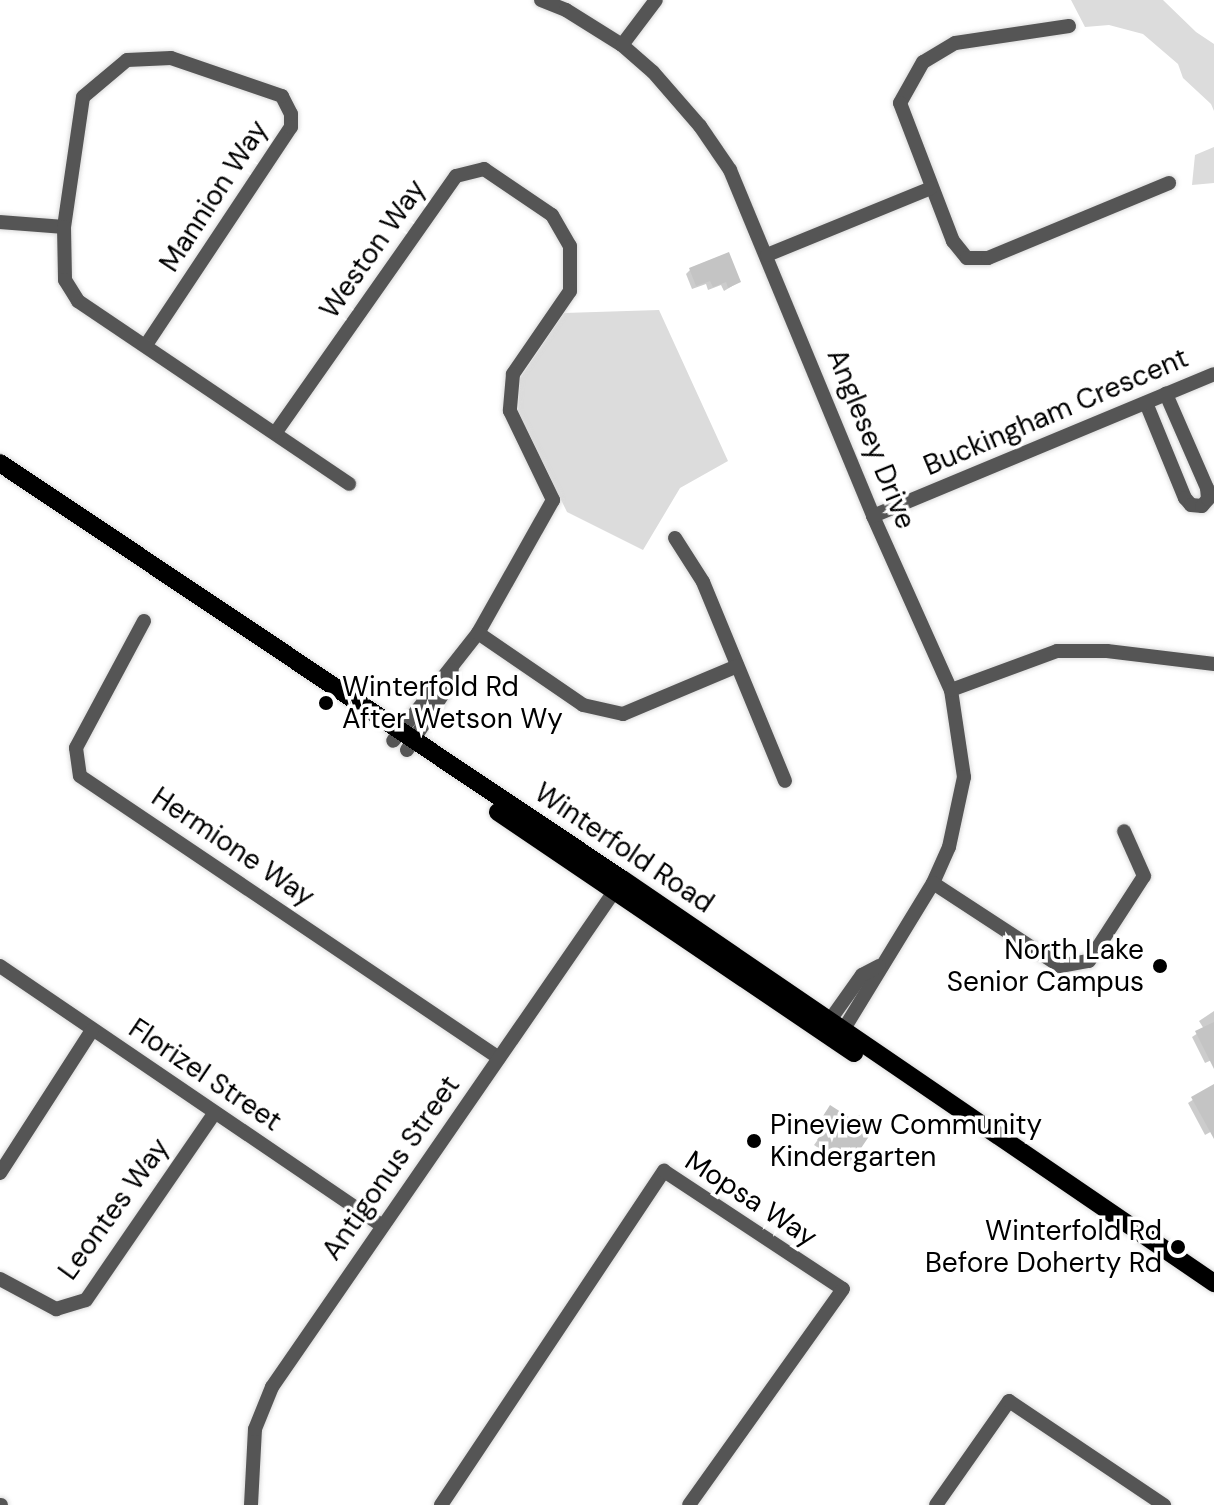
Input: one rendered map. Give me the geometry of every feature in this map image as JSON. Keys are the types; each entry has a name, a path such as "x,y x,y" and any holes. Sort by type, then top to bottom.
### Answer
{"main road":[{"name":"Winterfold Road","path":"0,463 403,741"},
{"name":"Winterfold Road","path":"0,478 618,885 1214,1297"},
{"name":"Winterfold Road","path":"832,1031 1214,1283"}],"street":[{"name":"Anglesey Drive","path":"541,0 566,10 622,45 653,72 700,126 730,170 873,516 951,690 964,777 949,847 933,883 879,966 862,975 832,1031"},
{"path":"622,45 656,0"},
{"path":"1069,26 955,43 923,62 900,103 953,241 967,258 988,258 1169,183"},
{"name":"Mannion Way","path":"146,345 291,127 288,104 271,90 171,58 127,60 83,97 64,227 65,280 78,301 349,484"},
{"name":"Weston Way","path":"276,432 456,176 484,169 552,215 570,246 570,291 513,374 510,411 553,500 478,633 452,670 439,679 403,741"},
{"path":"767,255 931,188"},
{"path":"0,222 64,227"},
{"name":"Buckingham Crescent","path":"873,516 1214,374"},
{"path":"1146,403 1185,498 1191,505 1202,506 1208,499 1207,488 1166,394"},
{"path":"675,538 703,582 785,781"},
{"name":"Hermione Way","path":"144,621 76,748 80,776 499,1058"},
{"path":"478,633 583,705 623,714 737,666"},
{"path":"951,690 1057,651 1107,651 1214,664"},
{"path":"933,883 1060,966 1089,961 1144,876 1124,831"},
{"name":"Antigonus Street","path":"251,1505 255,1429 272,1387 618,885"},
{"name":"Florizel Street","path":"0,966 382,1226"},
{"path":"0,1173 92,1030"},
{"name":"Leontes Way","path":"0,1279 56,1309 86,1300 214,1114"},
{"name":"Mopsa Way","path":"441,1505 664,1171 843,1289 689,1505"},
{"path":"936,1505 1009,1401 1164,1505"}],"shaded area":[{"path":"1071,0 1163,0 1196,32 1214,44 1214,111 1211,104 1183,78 1178,64 1143,34 1109,25 1085,27"},
{"path":"1214,147 1214,183 1192,185 1195,155"},
{"path":"659,310 728,461 680,488 643,550 567,512 518,411 520,378 564,313"}],"building":[{"path":"729,252 741,282 728,288 726,282 713,287 710,281 696,286 689,268"},
{"path":"1214,1022 1214,1069 1195,1031"},
{"path":"1214,1084 1214,1139 1191,1097"},
{"path":"830,1105 855,1121 859,1115 876,1126 851,1163 817,1140 825,1128 818,1124"}],"place":[{"name":"Winterfold Rd After Wetson Wy","path":"326,703"},
{"name":"North Lake Senior Campus","path":"1160,966"},
{"name":"Pineview Community Kindergarten","path":"754,1141"},
{"name":"Winterfold Rd Before Doherty Rd","path":"1178,1247"}]}
